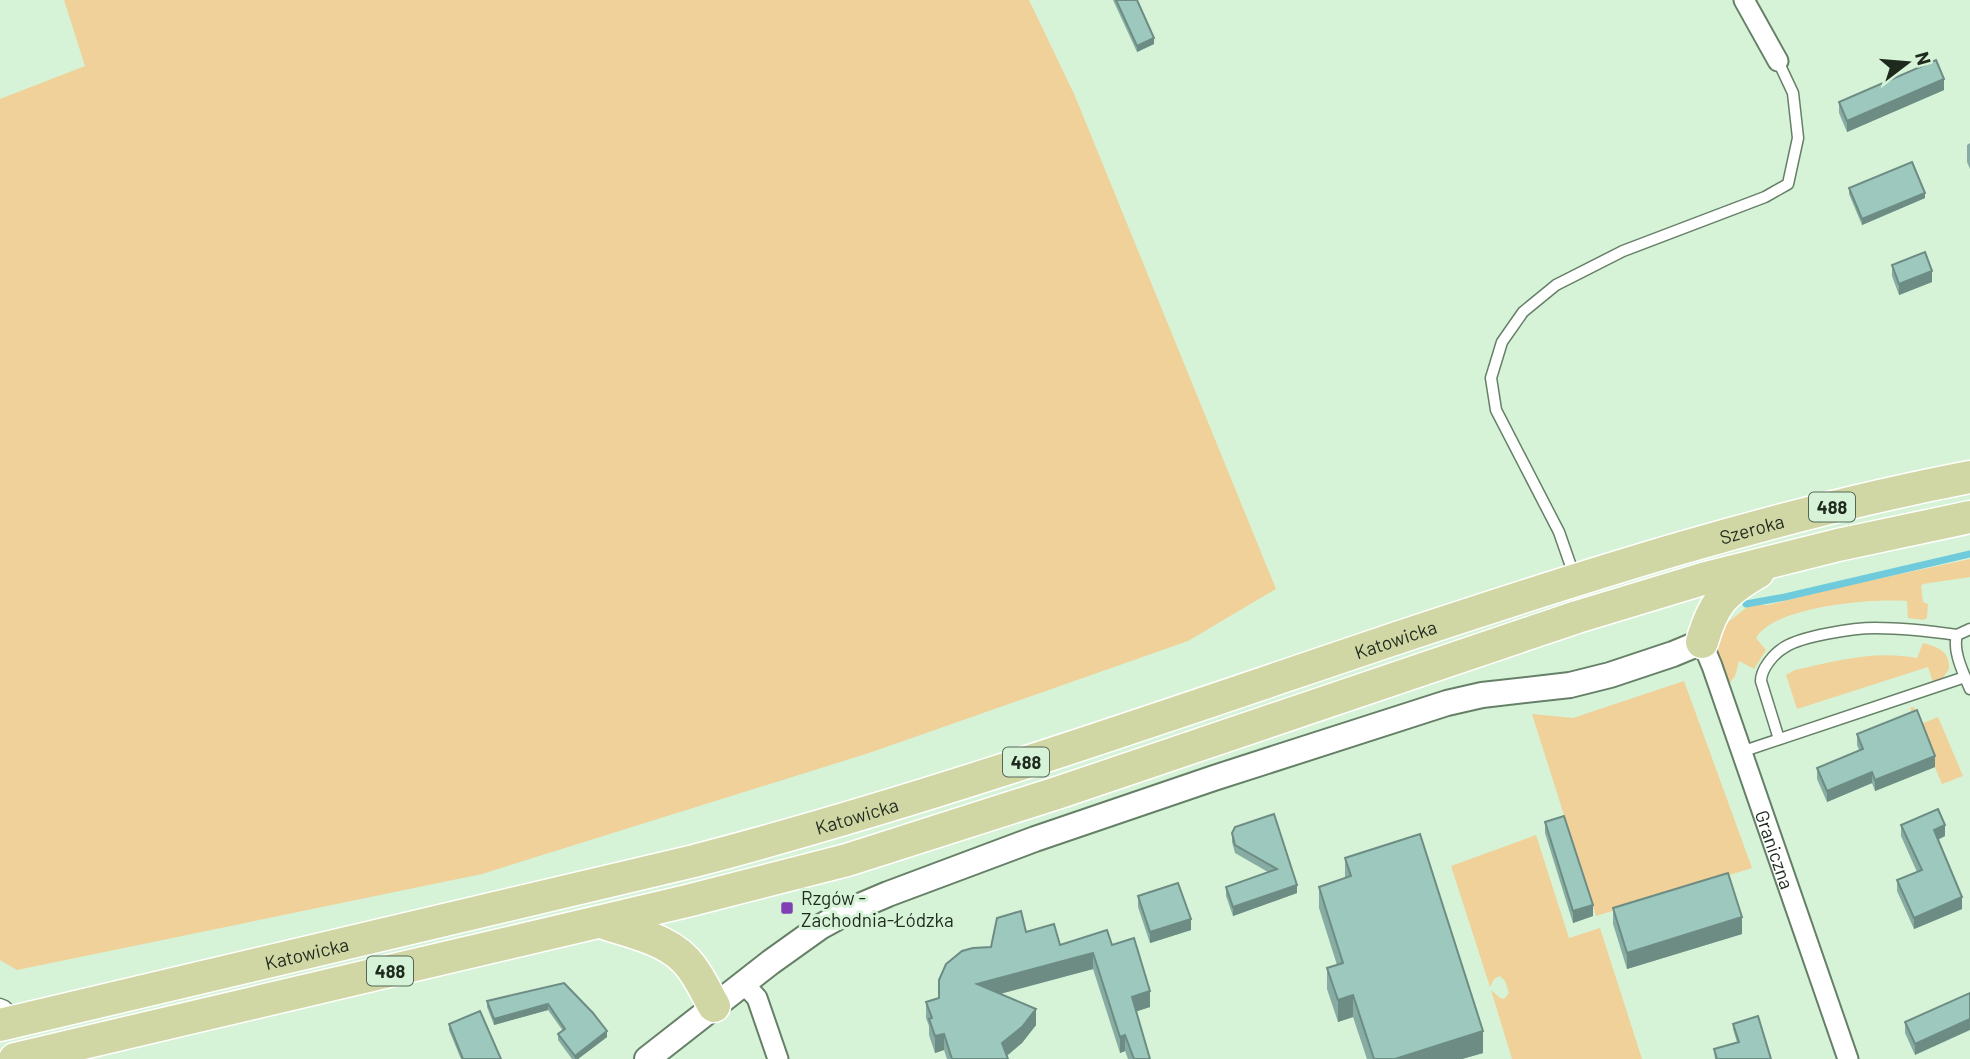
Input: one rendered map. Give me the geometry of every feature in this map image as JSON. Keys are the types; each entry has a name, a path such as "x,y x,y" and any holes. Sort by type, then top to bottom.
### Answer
{"main road":[{"name":"Szeroka","path":"1696,543 1826,508 1970,477"},
{"name":"Szeroka","path":"1706,578 1878,536 1970,517"},
{"name":"Katowicka","path":"7,1016 694,861 802,833 1021,764 1575,579 1696,543"},
{"path":"1702,642 1709,616 1722,598 1737,584 1778,560"},
{"name":"Katowicka","path":"15,1059 599,922 847,860 1073,787 1577,617 1706,578"},
{"path":"599,922 654,939 674,951 691,967 714,1006"}],"street":[{"path":"1744,0 1778,61"},
{"path":"647,1059 820,928 855,908 888,894 1035,839 1447,703 1482,695 1570,685 1610,675 1702,642"},
{"name":"Graniczna","path":"1702,642 1848,1059"},
{"path":"744,984 757,998 778,1059"}],"lane":[{"path":"1575,579 1559,532 1496,410 1491,378 1502,342 1523,312 1556,285 1623,251 1765,197 1788,184 1798,138 1793,93 1778,61"},
{"path":"1779,739 1760,681 1766,666 1783,647 1838,632 1872,628 1957,635 1970,629"},
{"path":"1957,635 1955,641 1970,689"},
{"path":"1741,752 1965,677"}],"shaded area":[{"path":"64,0 1029,0 1075,96 1276,589 1188,641 869,753 482,874 17,970 0,960 0,99 85,66"},
{"path":"1970,559 1970,577 1921,586 1923,602 1928,604 1927,618 1923,620 1908,618 1907,601 1891,600 1826,606 1782,618 1766,627 1756,638 1766,650 1754,669 1739,661 1735,676 1728,685 1719,660 1715,632 1750,605 1768,605"},
{"path":"1923,643 1938,648 1945,654 1949,669 1942,679 1933,682 1928,667 1797,709 1786,675 1795,670 1871,656 1917,658"},
{"path":"1684,681 1752,868 1596,916 1532,714 1573,718"},
{"path":"1914,707 1921,724 1938,717 1963,776 1942,784 1910,708"},
{"path":"1536,835 1569,938 1600,928 1642,1059 1512,1059 1491,990 1504,999 1509,993 1500,976 1494,979 1490,987 1451,866"}],"building":[{"path":"1116,0 1137,0 1154,38 1137,46"},
{"path":"1936,60 1944,79 1847,121 1839,102"},
{"path":"1912,162 1925,193 1862,219 1849,188"},
{"path":"1925,252 1932,271 1899,284 1892,265"},
{"path":"1917,710 1935,756 1875,780 1872,772 1827,791 1817,768 1863,749 1857,734"},
{"path":"1938,809 1945,825 1934,830 1962,897 1914,918 1897,880 1922,870 1901,825"},
{"path":"1274,814 1297,885 1233,907 1226,887 1277,869 1235,845 1232,833 1235,827"},
{"path":"1564,816 1593,905 1573,911 1545,822"},
{"path":"1420,834 1483,1031 1395,1059 1374,1059 1353,995 1338,1000 1327,968 1343,963 1319,887 1351,876 1345,858"},
{"path":"1728,873 1742,917 1627,953 1613,908"},
{"path":"1178,883 1191,919 1150,932 1138,896"},
{"path":"1021,911 1026,932 1054,924 1060,945 1107,930 1112,945 1134,938 1150,991 1132,997 1150,1059 1134,1059 1125,1035 1120,1037 1093,953 977,984 1036,1009 1022,1027 1002,1043 1008,1059 952,1059 944,1034 935,1036 926,1002 939,998 939,980 946,964 962,951 991,947 997,918"},
{"path":"564,983 607,1031 575,1056 558,1034 565,1029 548,1004 494,1019 487,1001"},
{"path":"1970,993 1970,1019 1915,1044 1905,1022"},
{"path":"480,1011 501,1059 463,1059 449,1024"},
{"path":"1758,1016 1771,1059 1717,1059 1714,1049 1739,1042 1733,1024"}],"waterway":[{"path":"1746,604 1970,554"}],"place":[{"name":"Rzgów - Zachodnia-Łódzka","path":"787,908"}]}
